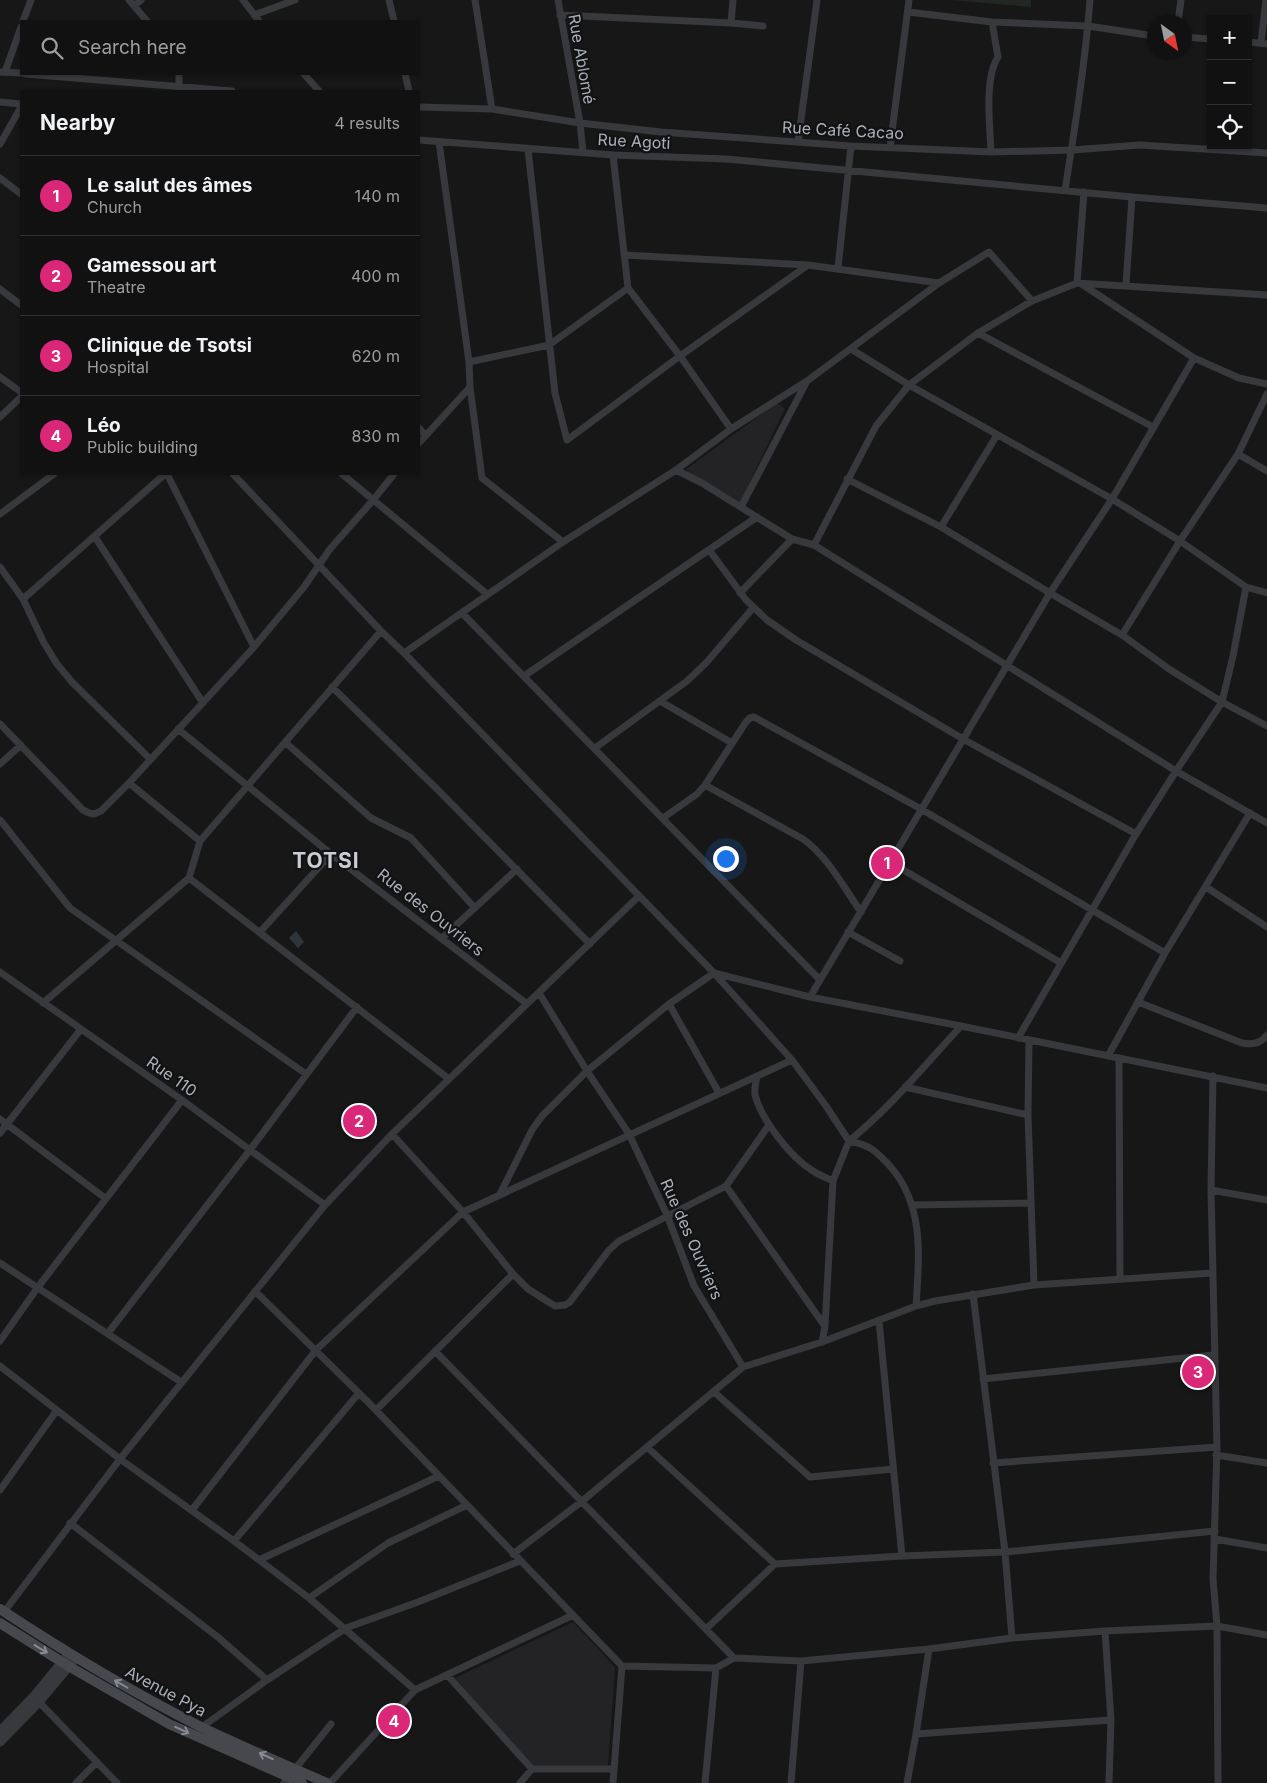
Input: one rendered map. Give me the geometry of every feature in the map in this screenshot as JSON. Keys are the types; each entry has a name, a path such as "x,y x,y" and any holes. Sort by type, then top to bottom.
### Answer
{"main road":[{"name":"Avenue Pya","path":"2,1610 73,1656 302,1783"},
{"name":"Avenue Pya","path":"0,1623 66,1665 169,1724 289,1776 329,1783"}],"street":[{"path":"23,20 31,0"},
{"path":"129,0 146,20"},
{"path":"134,6 141,0"},
{"path":"243,0 258,20"},
{"path":"254,15 295,0"},
{"path":"390,0 394,20"},
{"path":"475,0 492,109"},
{"name":"Rue Ablomé","path":"558,0 580,123 583,152"},
{"path":"731,23 733,0"},
{"path":"798,142 817,0"},
{"path":"890,146 909,0"},
{"path":"1065,190 1072,150 1090,0"},
{"path":"1179,15 1181,0"},
{"path":"1264,43 1266,0"},
{"path":"908,12 992,22 1088,26 1147,35"},
{"path":"560,15 763,26"},
{"path":"991,152 988,102 993,64 998,57 992,22"},
{"path":"20,29 2,72 20,73"},
{"path":"1192,38 1207,39"},
{"path":"39,75 221,90"},
{"path":"179,75 179,86"},
{"path":"305,75 318,90"},
{"path":"406,75 409,90"},
{"path":"0,102 20,105"},
{"path":"0,144 20,107"},
{"name":"Rue Café Cacao","path":"420,107 492,109 580,123 661,132 851,146 890,146 991,152 1072,150 1140,145 1267,154"},
{"name":"Rue Agoti","path":"420,140 613,155 726,160 1267,208"},
{"path":"439,142 482,478 563,542"},
{"path":"838,268 851,146"},
{"path":"528,149 555,393 567,440 680,356 808,265"},
{"path":"613,155 628,288 680,356 731,429"},
{"path":"0,178 20,193"},
{"path":"1078,283 1084,192"},
{"path":"1126,285 1132,197"},
{"path":"404,653 563,542 676,470 731,429 807,381 939,283 989,252 1032,301"},
{"path":"624,255 808,265 939,283"},
{"path":"1078,283 1194,358 1239,378 1267,384"},
{"path":"814,545 876,426 909,385 978,333 1032,301 1078,283 1267,295"},
{"path":"468,362 549,345 628,288"},
{"path":"0,289 20,304"},
{"path":"978,333 1153,427"},
{"path":"852,348 909,385 1112,499 1180,541 1246,587 1267,593"},
{"path":"810,997 1050,593 1112,499 1194,358"},
{"path":"0,377 20,391"},
{"path":"741,507 807,381"},
{"path":"420,442 470,387"},
{"path":"1122,635 1180,541 1238,454 1267,394"},
{"path":"0,417 20,398"},
{"path":"420,429 425,435"},
{"path":"941,527 997,435"},
{"path":"1238,454 1267,471"},
{"path":"676,470 792,539 814,545 1176,771 1267,823"},
{"path":"0,514 53,475"},
{"path":"23,599 165,475"},
{"path":"167,475 254,647"},
{"path":"234,475 382,631 714,973 792,1060 849,1141 869,1146 880,1155 902,1181 913,1205 919,1243 916,1306"},
{"path":"343,475 487,594"},
{"path":"0,724 83,810 94,814 101,811 254,647 304,587 330,549 393,475"},
{"path":"847,479 941,527 1122,635 1169,669 1222,702 1267,726"},
{"path":"524,676 710,551 757,517"},
{"path":"94,537 203,703"},
{"path":"740,593 792,539"},
{"path":"710,551 753,608 796,640 963,739 1136,834"},
{"path":"0,567 23,599 44,643 57,664 72,682 150,759"},
{"path":"1018,1038 1136,834 1222,702 1234,656 1246,587"},
{"path":"595,748 687,680 706,663 753,608"},
{"path":"462,613 820,980"},
{"path":"43,1003 189,878 200,841 382,631"},
{"path":"332,687 517,869 590,944"},
{"path":"660,701 732,743"},
{"path":"662,818 697,794 705,785 746,722 754,717 922,809 1165,953"},
{"name":"Rue des Ouvriers","path":"178,729 247,787 332,854 527,1004"},
{"path":"285,742 371,818 411,838 475,908"},
{"path":"0,764 21,745"},
{"path":"129,783 200,841"},
{"path":"705,785 803,839 812,846 827,863 861,912"},
{"path":"1108,1056 1165,953 1250,813"},
{"path":"0,820 66,904 306,1074"},
{"path":"260,932 332,854"},
{"path":"890,862 1061,963"},
{"path":"442,938 517,869"},
{"path":"189,878 449,1079"},
{"path":"1206,887 1267,927"},
{"path":"2,1610 181,1382 325,1205 392,1134 639,896"},
{"path":"848,932 900,961"},
{"name":"Rue 110","path":"0,972 182,1100 325,1205"},
{"path":"500,1194 536,1124 586,1071 669,1004 714,973 810,997 1267,1088"},
{"name":"Rue des Ouvriers","path":"539,993 586,1071 629,1134 667,1215 694,1286 743,1367"},
{"path":"1138,1002 1242,1043 1257,1043 1264,1040 1267,1035"},
{"path":"669,1004 719,1093"},
{"path":"108,1333 250,1150 357,1007"},
{"path":"822,1342 825,1326 834,1181 849,1141 866,1127 905,1087 961,1026"},
{"path":"0,1133 81,1029"},
{"path":"1029,1040 1028,1115 1034,1285"},
{"path":"1119,1058 1120,1279"},
{"path":"192,1510 316,1350 463,1212 792,1060"},
{"path":"757,1076 755,1094 769,1125 801,1162 812,1171 834,1181"},
{"path":"1213,1076 1211,1190 1216,1447 1213,1578 1217,1626 1218,1783"},
{"path":"905,1087 1028,1115"},
{"path":"0,1341 105,1198 182,1100"},
{"path":"0,1119 105,1198"},
{"path":"392,1134 463,1212 514,1274 534,1294 555,1306 565,1305 570,1302 614,1245 667,1215 726,1186 769,1125"},
{"path":"726,1186 825,1326"},
{"path":"1211,1190 1267,1200"},
{"path":"913,1205 1030,1203"},
{"path":"0,1263 181,1382"},
{"path":"513,1554 648,1448 743,1367 822,1342 916,1306 973,1294 1034,1285 1213,1273"},
{"path":"376,1410 514,1274"},
{"path":"255,1291 376,1410 622,1666 716,1668 734,1658 801,1661 929,1649 1012,1638 1105,1631 1217,1626 1267,1635"},
{"path":"973,1294 1005,1552 1012,1638"},
{"path":"879,1321 902,1556"},
{"path":"435,1351 734,1658"},
{"path":"983,1379 1213,1355"},
{"path":"0,1366 120,1459 234,1540 310,1598 415,1690"},
{"path":"714,1392 810,1477 893,1469"},
{"path":"234,1540 359,1393"},
{"path":"0,1490 57,1410"},
{"path":"994,1463 1216,1447"},
{"path":"648,1448 774,1564"},
{"path":"1216,1455 1267,1463"},
{"path":"259,1560 438,1476"},
{"path":"310,1598 388,1543 467,1505"},
{"path":"70,1523 220,1638 267,1680"},
{"path":"706,1629 774,1564 1005,1552 1215,1531"},
{"path":"1215,1540 1267,1548"},
{"path":"202,1727 267,1680 346,1628 418,1602 520,1561"},
{"path":"329,1783 415,1690 448,1676 573,1615"},
{"path":"1105,1631 1111,1720 1109,1783"},
{"path":"907,1783 929,1649"},
{"path":"0,1742 73,1656"},
{"path":"791,1783 801,1661"},
{"path":"613,1783 622,1666"},
{"path":"705,1783 716,1668"},
{"path":"448,1676 532,1769 614,1768"},
{"path":"0,1731 36,1699"},
{"path":"36,1699 117,1783"},
{"path":"916,1734 1111,1720"},
{"path":"289,1776 331,1724"},
{"path":"76,1783 97,1762"},
{"path":"520,1783 532,1769"}],"shaded area":[{"path":"951,0 1031,0 1031,7"},
{"path":"777,403 785,408 740,503 685,470"},
{"path":"296,931 304,942 298,948 289,938"},
{"path":"573,1622 615,1667 608,1766 535,1770 455,1678"}],"place":[{"name":"Le salut des âmes","path":"887,863"},
{"name":"Gamessou art","path":"359,1121"},
{"name":"Clinique de Tsotsi","path":"1198,1372"},
{"name":"Léo","path":"394,1721"}],"district":[{"name":"TOTSI","path":"326,860"}]}
